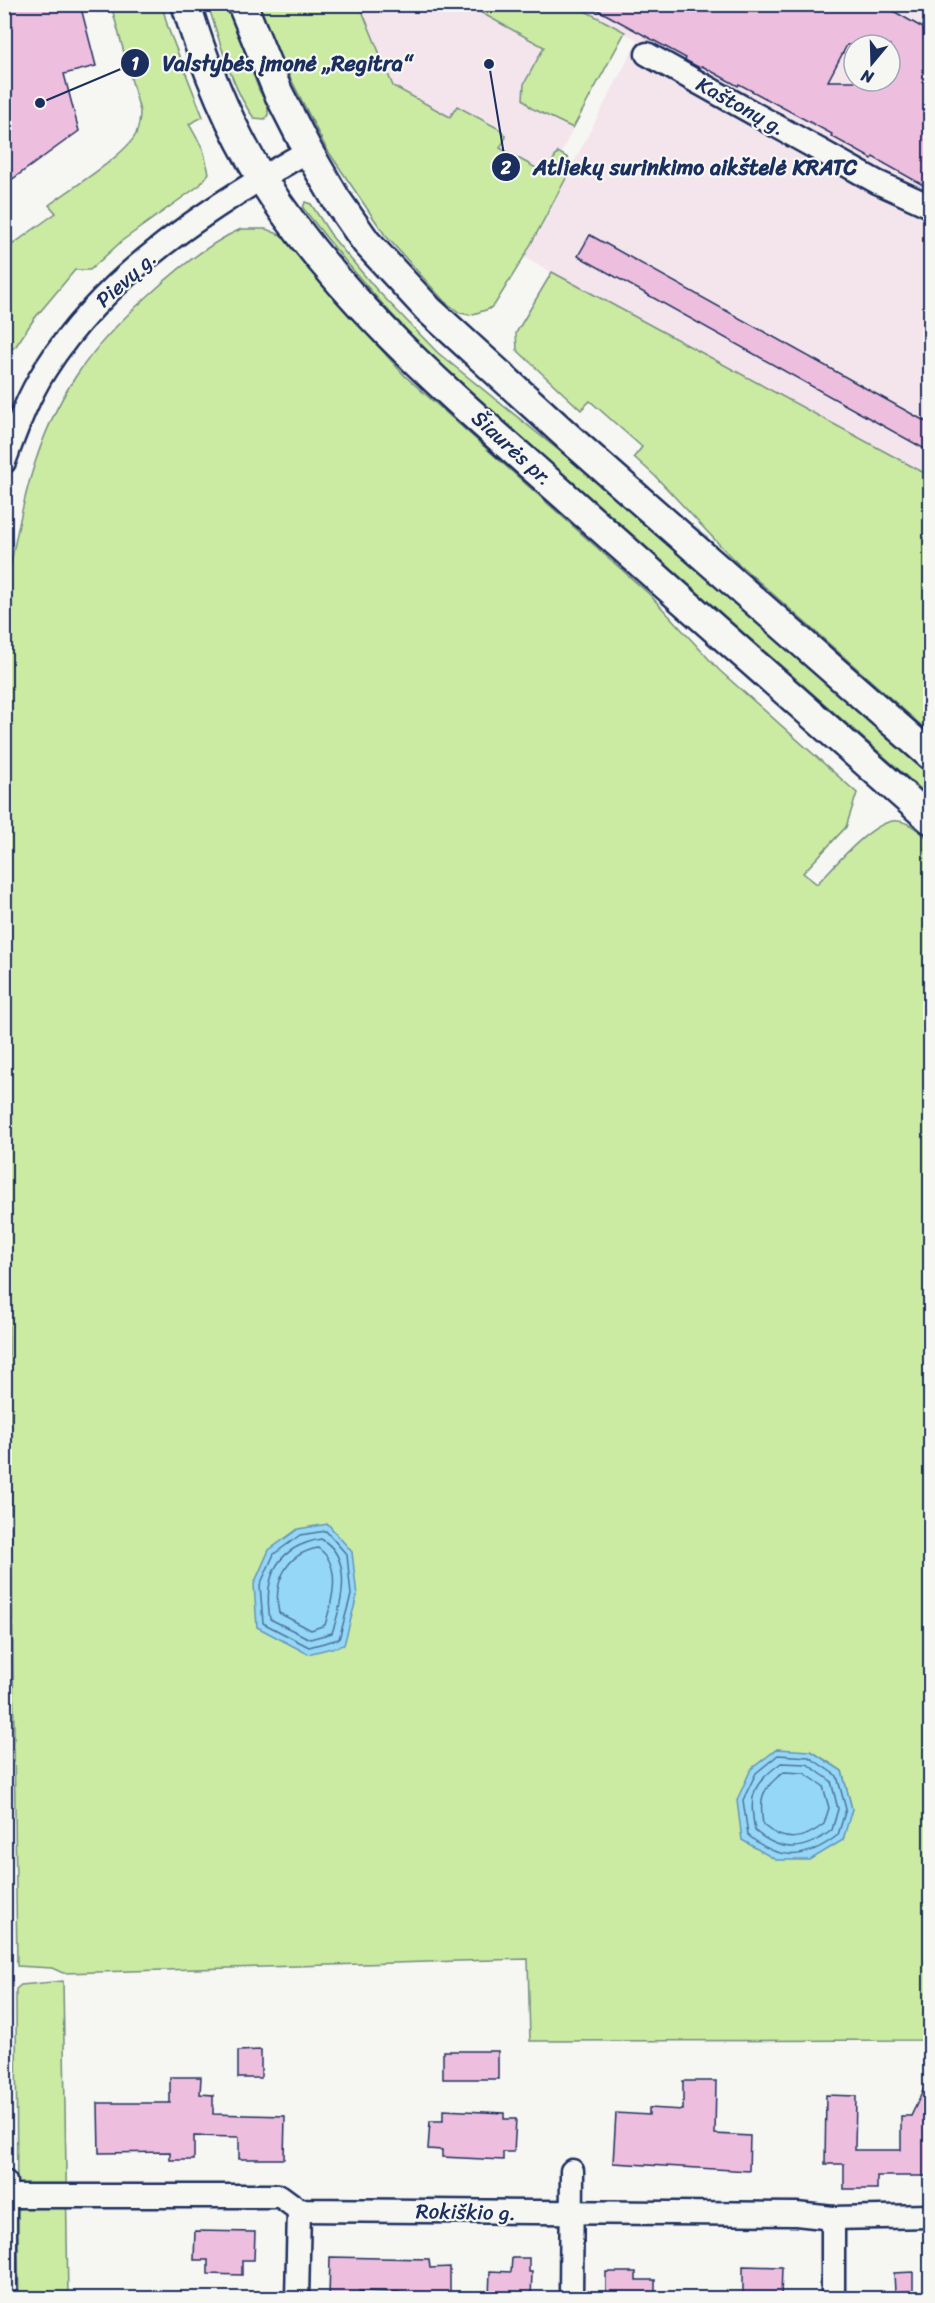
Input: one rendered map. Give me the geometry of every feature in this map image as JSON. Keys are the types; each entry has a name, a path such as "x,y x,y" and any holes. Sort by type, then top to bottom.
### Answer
{"main road":[{"name":"Šiaurės pr.","path":"186,4 194,32 227,114 261,178 296,229 352,295 407,353 665,586 930,819"},
{"path":"242,4 247,21 278,92 308,151 336,199 366,242 429,310 576,444 930,755"}],"street":[{"name":"Kaštonų g.","path":"647,54 877,182 930,206"},
{"name":"Pievų g.","path":"4,462 27,403 45,371 84,318 105,295 155,252 261,178 308,151"},
{"path":"571,2298 572,2171"},
{"path":"4,2181 5,2298"},
{"name":"Rokiškio g.","path":"5,2196 280,2196 299,2210 571,2214 796,2214 833,2218 930,2216"},
{"path":"297,2298 299,2210"},
{"path":"833,2218 833,2298"}],"shaded area":[{"path":"343,5 930,5 930,476 524,257 638,40 624,33 573,128 546,185 385,95"}],"green space":[{"path":"111,5 162,5 168,28 203,117 189,124 203,149 209,173 200,185 123,240 90,270 75,270 34,319 16,346 5,354 5,250 56,213 49,205 121,152 137,131 140,111"},
{"path":"208,5 227,5 259,90 268,107 268,115 265,119 254,118 239,93"},
{"path":"258,5 368,5 363,13 393,86 450,117 457,106 501,130 506,137 500,148 545,173 558,152 568,158 572,167 524,257 495,304 489,309 470,315 460,313 444,301 385,235 326,148 265,28"},
{"path":"467,5 574,5 625,32 573,128 531,108 523,99 524,84 544,47"},
{"path":"305,202 311,204 333,238 376,289 438,353 629,507 930,774 930,797 445,369 407,331 354,271 303,208"},
{"path":"241,229 266,229 283,236 320,282 405,376 649,594 719,670 857,793 846,827 803,873 817,884 854,845 877,827 888,822 907,823 930,840 930,2040 530,2041 528,1959 63,1973 52,1968 17,1966 5,1056 5,595 22,510 38,454 48,427 76,376 119,323 139,304 192,258","holes":["811,1751 842,1771 852,1809"]},
{"path":"552,272 930,476 930,733 732,558 655,476 634,457 642,447 590,401 581,410 517,350 516,333"},
{"path":"63,1981 68,2298 19,2298 16,1989 21,1985"}],"water":[{"path":"328,1524 352,1552 357,1596 344,1645 308,1654 257,1627 254,1584 269,1550 298,1529"},
{"path":"777,1749 811,1751 842,1771 852,1809 843,1840 810,1860 776,1860 742,1840 737,1800 751,1769"}],"building":[{"path":"8,4 80,4 96,66 64,74 79,131 7,183"},
{"path":"587,4 881,4 930,32 930,189 739,84 738,86 702,66 700,68 685,60 686,58"},
{"path":"590,235 930,424 930,452 578,256"},
{"path":"261,2050 261,2078 238,2078 238,2051"},
{"path":"443,2051 498,2051 498,2079 443,2079"},
{"path":"930,2076 930,2176 877,2176 877,2189 844,2189 844,2164 825,2164 826,2095 856,2096 855,2150 901,2150 901,2116 911,2116"},
{"path":"170,2077 201,2077 200,2094 213,2095 213,2114 285,2116 284,2159 239,2159 239,2137 194,2136 194,2160 170,2160 170,2152 99,2153 98,2103 170,2103"},
{"path":"683,2081 716,2081 715,2134 750,2136 749,2171 613,2163 616,2113 649,2115 649,2108 683,2110"},
{"path":"443,2110 504,2113 504,2119 516,2119 514,2152 503,2152 503,2160 442,2157 442,2150 428,2149 430,2121 443,2121"},
{"path":"195,2231 255,2232 254,2260 242,2260 242,2275 208,2274 208,2260 194,2260"},
{"path":"330,2257 429,2259 430,2268 450,2267 450,2298 399,2298 399,2292 359,2291 359,2298 329,2298"},
{"path":"512,2258 529,2258 529,2272 532,2272 531,2298 489,2298 490,2271 511,2272"},
{"path":"743,2266 782,2267 781,2298 743,2298"},
{"path":"606,2272 636,2272 636,2280 655,2280 655,2298 606,2298"},
{"path":"913,2272 913,2291 895,2292 894,2273"}],"place":[{"name":"Atliekų surinkimo aikštelė KRATC","path":"489,64"},
{"name":"Valstybės įmonė „Regitra“","path":"40,103"}]}
